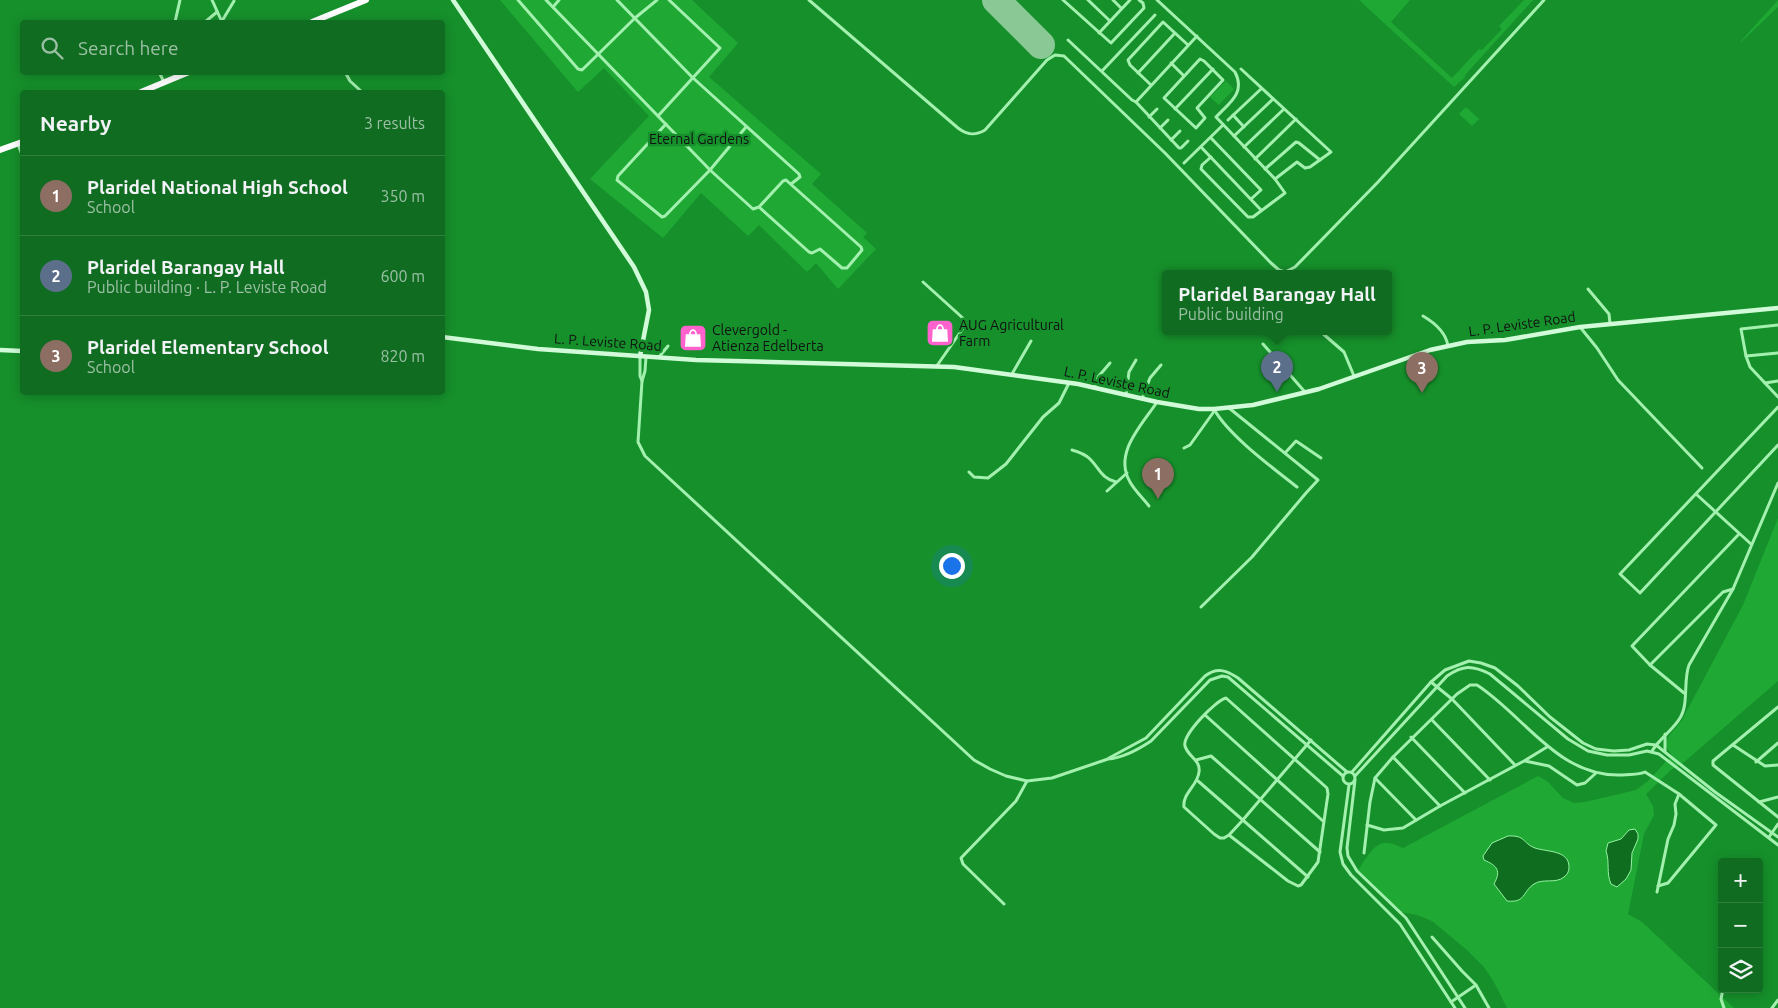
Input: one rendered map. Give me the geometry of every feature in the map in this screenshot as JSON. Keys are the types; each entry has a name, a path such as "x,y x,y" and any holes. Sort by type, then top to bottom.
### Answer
{"highway":[{"path":"321,20 366,0"},
{"path":"150,90 183,75"},
{"path":"0,150 20,143"}],"main road":[{"path":"453,0 634,267 646,292 649,310 643,356"},
{"name":"L. P. Leviste Road","path":"445,337 538,349 715,361 954,367 1069,382 1157,402 1214,410 1253,405 1305,392 1430,350 1467,342 1505,340 1580,327 1778,308"},
{"path":"0,350 20,350"}],"street":[{"path":"175,20 180,0"},
{"path":"212,0 221,20"},
{"path":"518,0 578,70 582,70 635,18 657,0"},
{"path":"546,0 710,170 753,209 759,207 786,180 861,248 846,268 842,268 820,249 812,254 809,252 759,207"},
{"path":"553,6 559,0"},
{"path":"617,0 692,77 799,174 800,176 791,184"},
{"path":"658,116 720,48 669,0"},
{"path":"809,0 967,134 976,134 985,130 1047,60 1055,55 1064,56 1165,153 1279,270"},
{"path":"1063,0 1098,33 1112,42 1144,8 1139,0"},
{"path":"1088,0 1110,21"},
{"path":"1113,0 1122,8"},
{"path":"1098,33 1130,0"},
{"path":"1157,0 1235,72 1240,87 1237,95 1216,117 1275,179 1284,193 1253,217 1248,217 1201,169 1202,165 1210,158"},
{"path":"1289,270 1295,267 1378,182 1544,0"},
{"path":"223,20 234,1"},
{"path":"208,20 218,12"},
{"path":"1102,71 1156,14"},
{"path":"1151,84 1128,62 1163,22 1188,45"},
{"path":"1138,73 1175,33"},
{"path":"1136,101 1197,36"},
{"path":"1068,40 1132,100 1136,101 1179,148 1188,141"},
{"path":"1200,60 1213,68 1223,80 1197,108 1205,118 1196,128 1164,98 1200,60"},
{"path":"1171,63 1184,76"},
{"path":"1175,109 1213,68"},
{"path":"1241,69 1331,152 1310,167 1305,168 1297,162 1275,179"},
{"path":"160,75 164,83"},
{"path":"347,75 360,90"},
{"path":"1228,120 1262,89"},
{"path":"1234,136 1273,99"},
{"path":"1149,117 1157,109"},
{"path":"1244,147 1284,109"},
{"path":"1233,115 1244,127"},
{"path":"1160,128 1168,120"},
{"path":"1255,158 1296,120"},
{"path":"666,124 618,176 617,180 662,217 710,170 746,127"},
{"path":"1184,163 1224,125"},
{"path":"1171,140 1180,132"},
{"path":"1211,138 1261,190 1251,199"},
{"path":"1265,169 1296,142 1320,160"},
{"path":"1201,147 1261,210"},
{"path":"923,282 966,320 966,324 936,367"},
{"path":"1588,289 1609,314 1610,324"},
{"path":"1423,316 1430,320 1445,336 1448,346"},
{"path":"1778,325 1742,328 1746,356 1750,367 1778,397"},
{"path":"1580,327 1597,348 1618,380 1702,468"},
{"path":"1324,335 1344,352 1354,376"},
{"path":"1012,374 1031,341"},
{"path":"1263,344 1305,392"},
{"path":"659,357 668,346"},
{"path":"1746,356 1778,353"},
{"path":"643,356 645,371 642,381 638,442 645,456 974,760 990,770 1027,781 1052,778 1108,758 1146,738 1205,676 1214,670 1221,670 1228,671 1238,678 1355,778"},
{"path":"1126,395 1129,372 1136,360"},
{"path":"1095,387 1098,377 1110,363"},
{"path":"1142,398 1150,378 1161,365"},
{"path":"1765,383 1778,381"},
{"path":"969,472 974,477 988,478 1006,464 1043,417 1059,403 1069,382"},
{"path":"1149,506 1130,483 1125,453 1128,445 1157,402"},
{"path":"1201,607 1252,557 1318,480 1228,407"},
{"path":"1778,407 1620,574 1640,593 1778,445"},
{"path":"1184,448 1192,442 1214,410 1220,419 1250,448 1297,487"},
{"path":"1285,454 1296,441 1321,458"},
{"path":"1072,450 1090,458 1105,478 1116,482"},
{"path":"1107,491 1127,473"},
{"path":"1652,751 1681,718 1686,674 1689,665 1732,589 1778,483"},
{"path":"1696,494 1751,544"},
{"path":"1685,693 1650,665 1632,646 1739,534"},
{"path":"1650,665 1723,592 1732,589"},
{"path":"1343,776 1349,772 1431,682 1445,670 1469,661 1495,668 1518,686 1550,717 1583,743 1596,748 1614,751 1629,750 1647,744 1656,745 1715,792 1778,837"},
{"path":"1455,1008 1400,924 1350,875 1343,864 1340,852 1349,785 1353,783 1355,778 1436,686 1458,669 1468,667 1490,674 1568,739 1588,751 1607,756 1652,751 1659,754 1778,845"},
{"path":"1108,758 1114,758 1151,741 1210,680 1222,676 1228,677 1343,776 1343,780 1349,785"},
{"path":"1431,682 1452,699 1515,766"},
{"path":"1364,853 1375,778 1392,757 1452,699 1470,685 1477,685 1537,736 1547,747 1576,766 1596,773 1616,775 1642,774 1646,772 1679,794 1716,825 1668,883 1658,886"},
{"path":"1230,835 1288,881 1298,886 1301,885 1318,862 1328,794 1327,788 1296,759 1226,698 1219,701 1189,732 1185,740 1185,748 1199,766 1198,781 1185,798 1184,807 1220,838 1230,835 1296,759 1311,740"},
{"path":"1778,707 1714,761 1714,767 1778,817"},
{"path":"1205,715 1323,821"},
{"path":"1432,720 1490,780"},
{"path":"1665,734 1665,751"},
{"path":"1412,737 1465,793"},
{"path":"1756,762 1778,743"},
{"path":"1733,745 1764,766 1778,766"},
{"path":"1367,825 1384,830 1403,828 1547,747"},
{"path":"1195,760 1211,756 1320,852"},
{"path":"1392,757 1440,806"},
{"path":"1524,761 1549,766 1577,785 1585,784 1596,773"},
{"path":"1355,778 1347,848 1348,856 1357,871 1406,918 1465,1008"},
{"path":"1375,778 1416,820"},
{"path":"1004,904 963,864 961,858 1016,801 1027,781"},
{"path":"1198,781 1308,877"},
{"path":"1656,892 1668,839 1674,825 1679,794"},
{"path":"1759,802 1778,797"},
{"path":"1769,837 1778,824"},
{"path":"1432,937 1476,985 1489,1008"},
{"path":"1451,1002 1476,985"},
{"path":"1722,993 1721,999 1724,1008"},
{"path":"1778,1000 1773,1006 1778,1007"}],"green space":[{"name":"Eternal Gardens","path":"500,0 692,0 738,43 709,77 821,174 812,184 867,233 863,237 876,249 838,289 816,263 807,272 759,225 748,236 701,193 663,238 590,179 649,116 604,68 578,92"},
{"path":"1359,0 1410,0 1391,22 1452,78 1479,49 1482,50 1502,29 1499,26 1524,0 1533,0 1454,87"},
{"path":"1778,0 1778,7 1741,42 1741,41"},
{"path":"1226,81 1234,89 1219,105 1210,97"},
{"path":"1466,107 1479,119 1472,126 1459,114"},
{"path":"1778,518 1778,681 1683,763 1671,770 1646,794 1653,806 1654,815 1644,834 1628,914 1642,922 1734,1008 1507,1008 1484,967 1467,950 1432,921 1417,915 1401,912 1358,870 1370,853 1378,846 1389,843 1403,848 1538,776 1547,781 1563,798 1574,803 1636,790 1648,781 1672,755 1665,744 1682,720 1743,605"}],"shaded area":[{"path":"1635,829 1638,839 1632,853 1631,870 1626,879 1617,887 1611,884 1608,872 1606,851 1608,843 1621,839 1629,830"},
{"path":"1508,836 1521,838 1535,848 1565,857 1568,861 1569,869 1567,874 1561,879 1538,882 1530,887 1521,899 1507,901 1494,884 1498,872 1497,869 1484,860 1483,856 1492,843"}],"runway":[{"path":"996,0 1041,45"}],"place":[{"name":"AUG Agricultural Farm","path":"940,333"},
{"name":"Clevergold - Atienza Edelberta","path":"693,338"},
{"name":"Plaridel Barangay Hall","path":"1277,392"},
{"name":"Plaridel Elementary School","path":"1422,393"},
{"name":"Plaridel National High School","path":"1158,499"}]}
